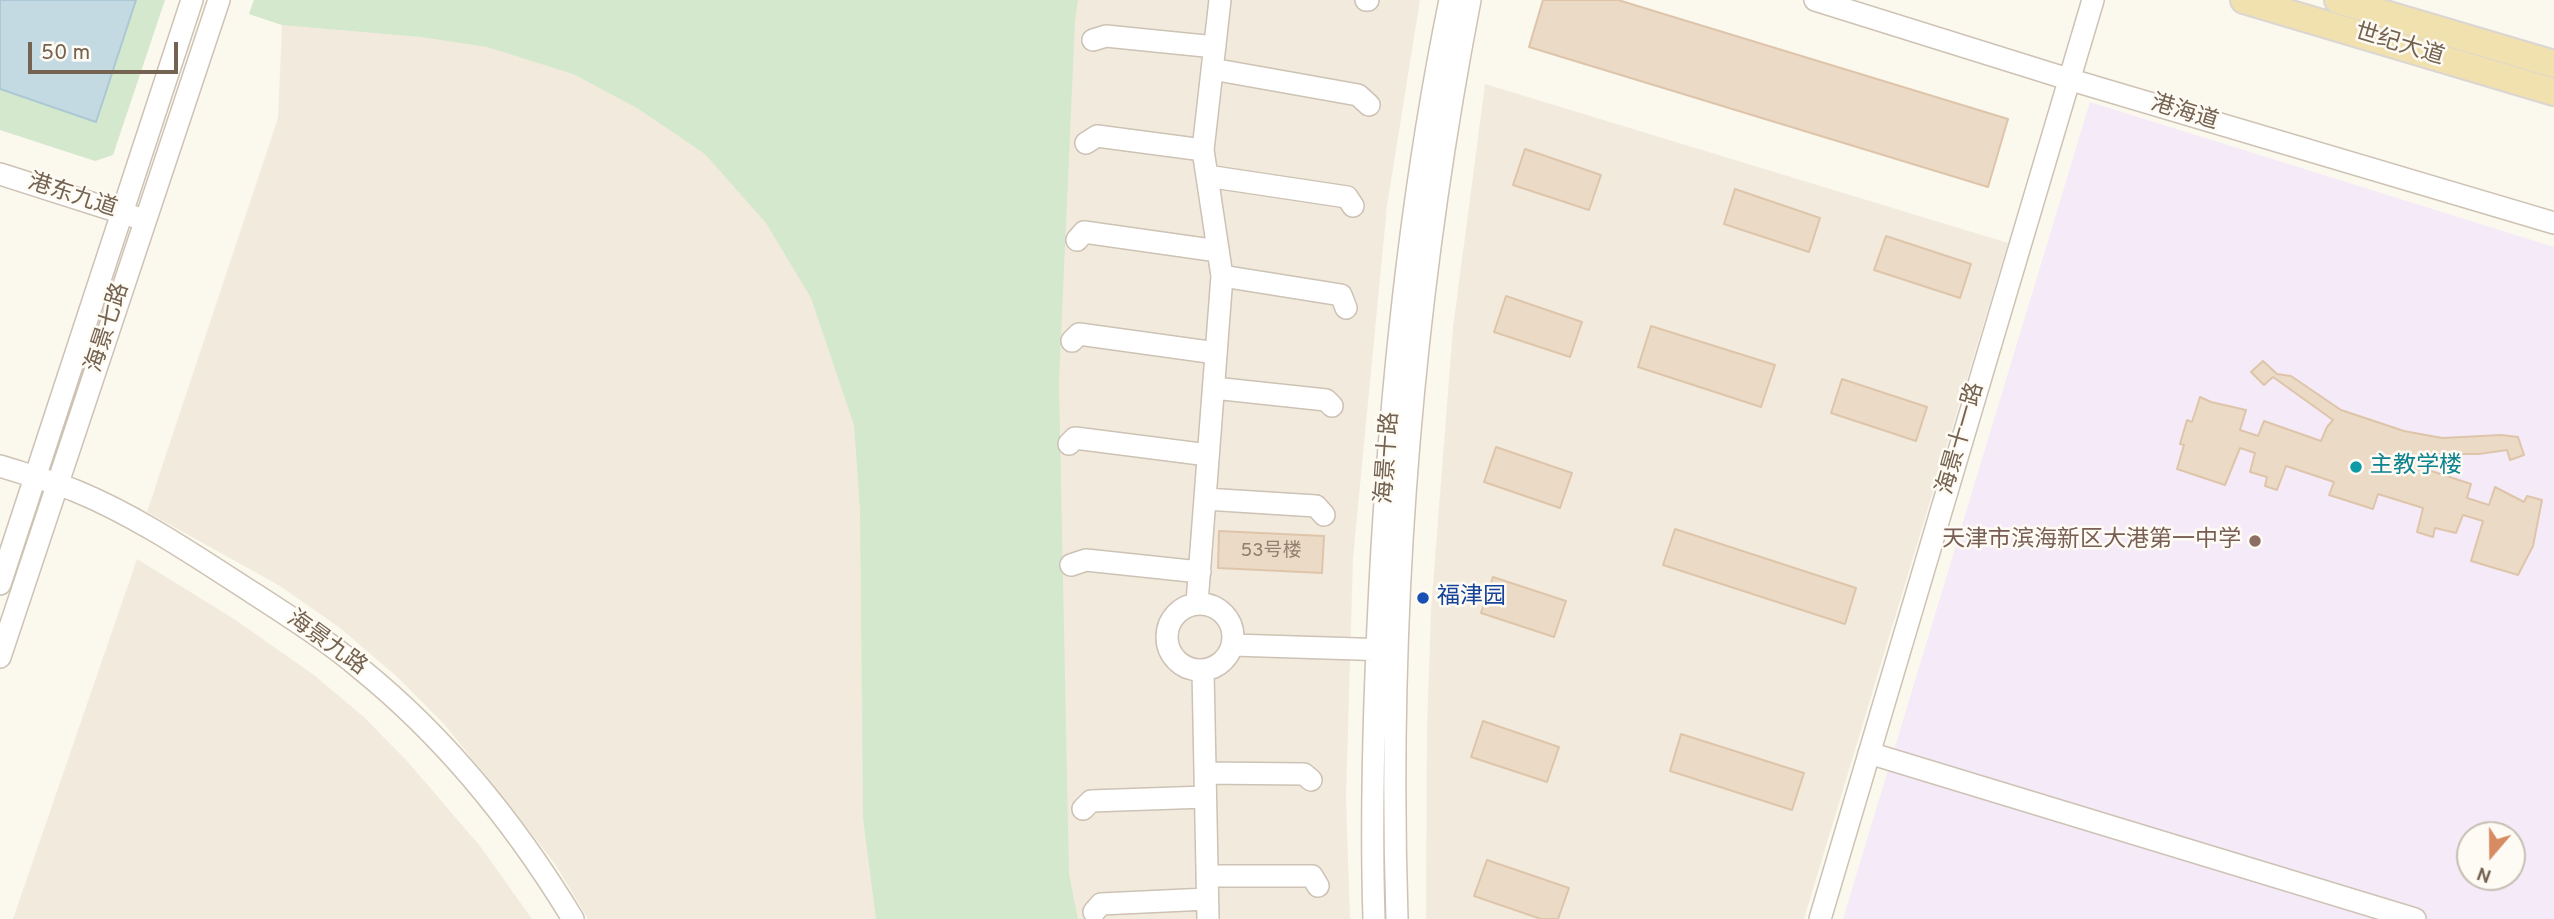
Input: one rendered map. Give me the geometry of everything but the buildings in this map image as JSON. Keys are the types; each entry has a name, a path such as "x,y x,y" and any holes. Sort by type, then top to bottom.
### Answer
{"main road":[{"name":"世纪大道","path":"2244,0 2554,92"},
{"name":"世纪大道","path":"2338,0 2554,64"}],"street":[{"name":"海景七路","path":"0,584 192,0"},
{"name":"海景七路","path":"0,656 219,0"},
{"path":"1197,603 1222,276 1203,150 1220,0"},
{"name":"海景十路","path":"1374,919 1376,649 1398,344 1431,99 1450,0"},
{"name":"海景十路","path":"1397,919 1395,849 1398,650 1406,496 1419,351 1439,188 1470,0"},
{"name":"港海道","path":"1815,0 2068,79 2554,223"},
{"name":"海景十一路","path":"1820,919 2093,0"},
{"path":"1093,40 1106,36 1215,47"},
{"path":"1212,69 1357,95 1369,105"},
{"path":"1086,143 1097,136 1203,150"},
{"name":"港东九道","path":"0,174 145,221"},
{"path":"1207,176 1347,197 1353,206"},
{"path":"1077,240 1084,232 1218,251"},
{"path":"1222,276 1341,295 1346,308"},
{"path":"1072,341 1079,334 1216,353"},
{"path":"1214,387 1325,400 1332,406"},
{"path":"1069,444 1075,439 1208,455"},
{"name":"海景九路","path":"0,466 34,483 98,500 180,547 298,622 363,670 418,719 474,778 544,872 573,919"},
{"name":"海景九路","path":"0,479 34,483"},
{"name":"海景九路","path":"56,490 167,550 296,631 360,678 420,735 497,822 563,919"},
{"path":"1205,499 1316,506 1324,515"},
{"path":"1071,565 1086,560 1200,572"},
{"path":"1197,603 1218,608 1226,615 1231,624 1233,645 1222,663 1203,671 1183,666 1169,650 1166,640 1171,620 1178,612 1197,603"},
{"path":"1233,645 1398,650"},
{"path":"1094,912 1101,904 1208,909 1203,671"},
{"path":"1869,753 2415,919"},
{"path":"1205,773 1304,774 1311,779"},
{"path":"1083,809 1091,801 1205,797"},
{"path":"1207,876 1312,876 1318,886"}],"shaded area":[{"path":"254,0 1420,0 1387,206 1353,558 1346,797 1350,919 588,919 555,864 498,791 444,724 395,675 340,628 280,586 147,512 278,118 282,25 249,14"},
{"name":"福津园","path":"1485,84 2008,243 1804,919 1426,919 1431,610 1453,328"},
{"name":"天津市滨海新区大港第一中学","path":"2090,102 2554,247 2554,919 1843,919"},
{"path":"137,559 234,619 314,675 364,717 408,762 480,846 532,919 13,919"}],"green space":[{"path":"0,0 165,0 113,155 95,161 0,130"},
{"path":"254,0 1078,0 1059,382 1069,874 1078,919 876,919 863,818 860,509 854,425 811,298 766,223 705,154 637,108 573,74 487,47 421,37 282,25 249,14"}],"water":[{"path":"0,0 136,0 96,122 0,89"}],"place":[{"name":"主教学楼","path":"2356,467"},
{"name":"天津市滨海新区大港第一中学","path":"2255,541"},
{"name":"福津园","path":"1423,598"}]}
